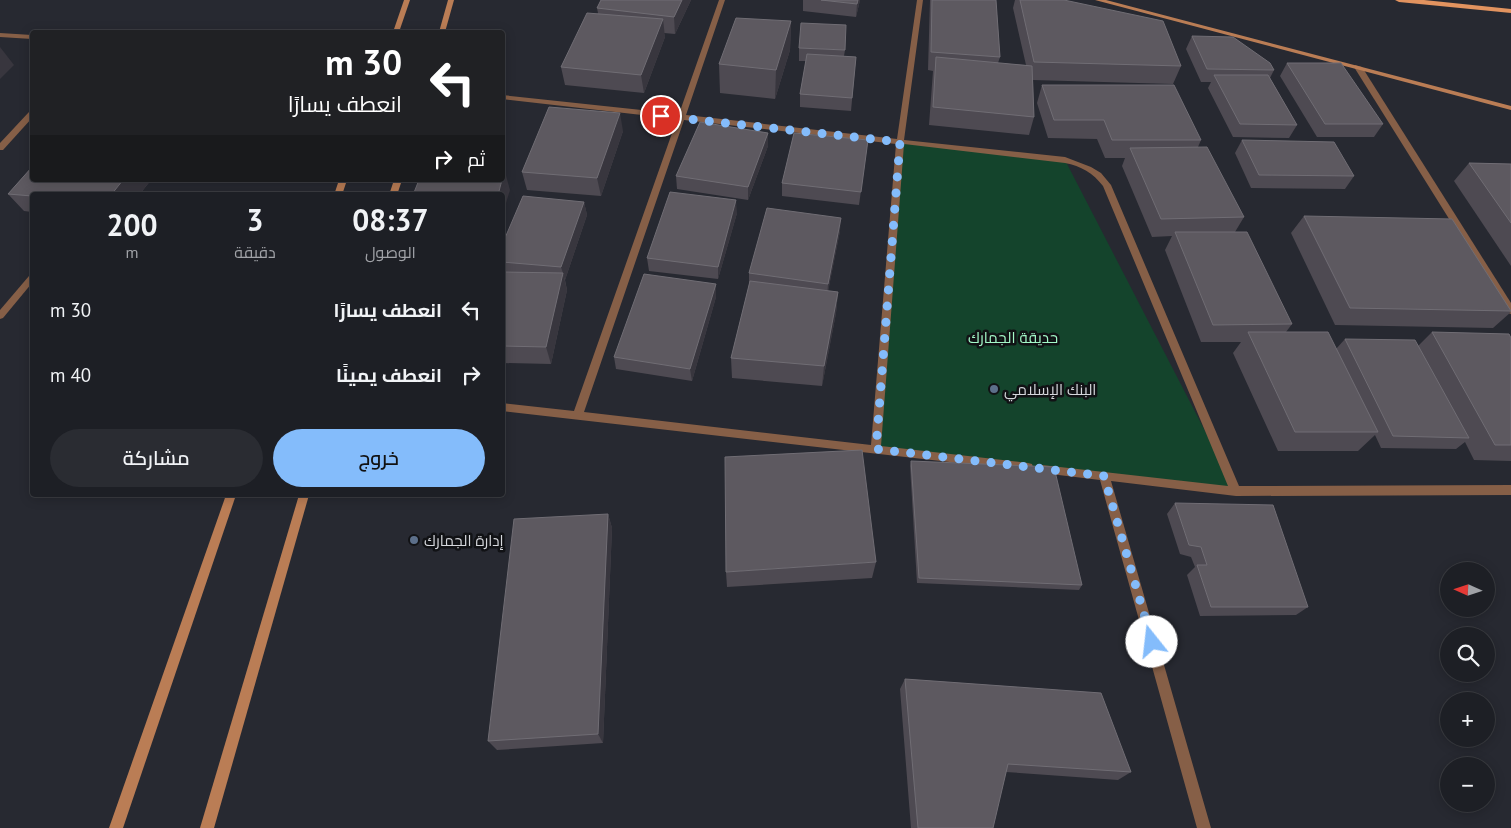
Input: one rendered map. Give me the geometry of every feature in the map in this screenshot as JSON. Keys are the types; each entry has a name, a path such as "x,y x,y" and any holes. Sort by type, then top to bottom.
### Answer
{"main road":[{"path":"1399,0 1511,11"}],"street":[{"path":"397,30 407,0"},
{"path":"443,30 451,0"},
{"path":"578,415 722,0"},
{"path":"876,449 900,142 920,0"},
{"path":"1098,0 1511,108"},
{"path":"0,35 30,37"},
{"path":"1358,67 1507,298 1511,311"},
{"path":"505,97 1065,160 1089,168 1100,175 1107,185 1236,490"},
{"path":"0,148 30,116"},
{"path":"0,316 30,280"},
{"path":"505,406 1236,490 1511,490"},
{"path":"1104,476 1204,828"},
{"path":"116,828 230,497"},
{"path":"207,828 303,497"}],"green space":[{"name":"حديقة الجمارك","path":"900,142 1065,160 1236,491 876,449"}],"building":[{"path":"601,0 682,0 674,17 597,8"},
{"path":"821,0 858,0 857,4"},
{"path":"932,0 996,0 1000,57 931,52"},
{"path":"1020,0 1064,0 1163,21 1181,66 1034,62"},
{"path":"587,13 663,19 641,75 561,67"},
{"path":"736,18 791,21 776,70 719,64"},
{"path":"801,23 846,25 845,50 799,48"},
{"path":"1192,36 1233,37 1270,63 1274,70 1207,69"},
{"path":"807,54 856,57 852,98 800,94"},
{"path":"936,57 1032,66 1034,117 933,107"},
{"path":"1287,63 1341,63 1383,124 1325,124"},
{"path":"1214,75 1268,75 1297,125 1240,124"},
{"path":"1042,85 1174,85 1201,140 1112,140 1104,120 1054,120"},
{"path":"549,107 620,113 597,178 522,172"},
{"path":"700,122 768,133 748,187 676,176"},
{"path":"794,133 868,140 861,192 782,183"},
{"path":"1242,140 1334,142 1354,176 1259,175"},
{"path":"1207,147 1244,217 1161,219 1130,148"},
{"path":"1469,163 1511,164 1511,223"},
{"path":"30,169 30,182 121,182 113,192 30,192 30,196 8,194"},
{"path":"418,182 501,182 499,192 414,192"},
{"path":"670,192 736,200 718,267 647,258"},
{"path":"523,196 584,202 561,267 505,262 505,238"},
{"path":"767,208 841,218 828,284 749,273"},
{"path":"1304,216 1452,219 1511,311 1350,308"},
{"path":"1175,232 1247,232 1292,324 1213,325"},
{"path":"505,272 563,273 546,347 505,346"},
{"path":"644,274 716,284 690,369 614,357"},
{"path":"750,281 838,292 824,366 731,358"},
{"path":"1248,332 1328,332 1378,432 1295,432"},
{"path":"1432,332 1509,334 1511,338 1511,445 1495,445"},
{"path":"1345,339 1415,340 1469,438 1393,436"},
{"path":"862,450 876,562 726,572 725,457"},
{"path":"911,461 1054,467 1082,585 919,578"},
{"path":"1175,503 1273,505 1308,607 1211,607 1197,565 1207,565 1201,547 1189,545"},
{"path":"608,514 598,734 488,741 514,519"},
{"path":"905,679 1101,693 1131,772 1008,764 993,828 918,828"}],"place":[{"name":"البنك الإسلامي","path":"994,389"},
{"name":"إدارة الجمارك","path":"414,540"}],"route":[{"path":"661,116 900,142 876,449 1104,476 1152,642"}]}
